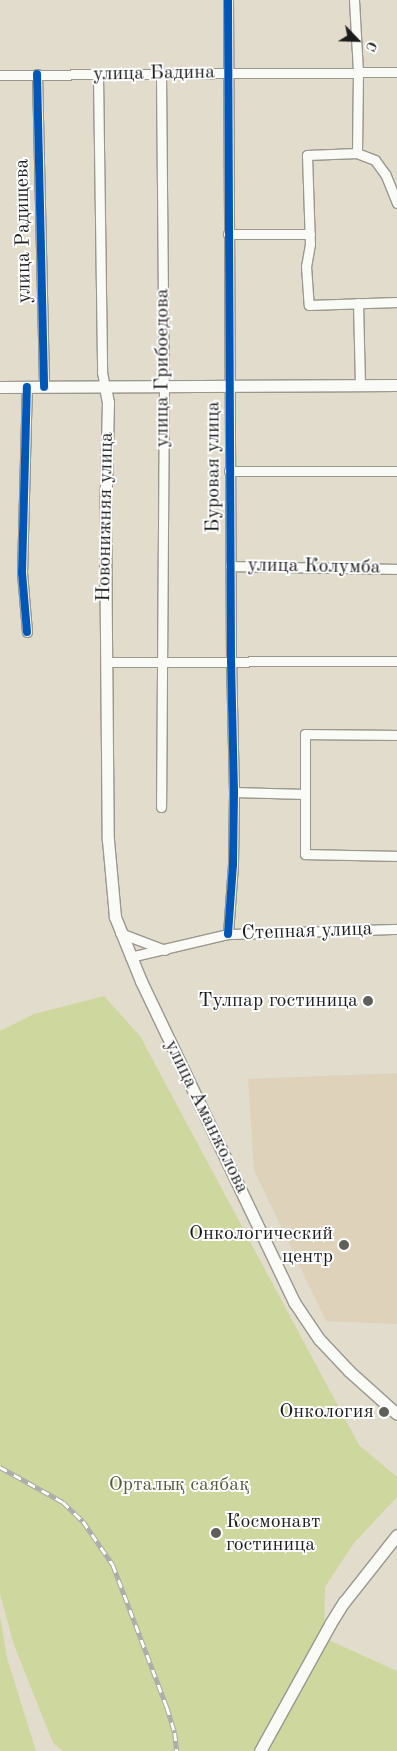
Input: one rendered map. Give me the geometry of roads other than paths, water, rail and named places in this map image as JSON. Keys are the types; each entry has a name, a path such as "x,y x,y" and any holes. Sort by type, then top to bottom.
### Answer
{"main road":[{"path":"0,387 397,385"},
{"name":"Новонижняя улица","path":"105,387 108,402 105,522 108,840 114,909 120,933 130,957"},
{"name":"улица Аманжолова","path":"130,957 294,1302 325,1345 349,1371 397,1414"},
{"path":"260,1751 308,1661 335,1617 397,1535"}],"street":[{"name":"Буровая улица","path":"228,0 229,471 234,792 233,865 228,934"},
{"path":"354,0 358,72 357,153"},
{"name":"улица Бадина","path":"0,75 397,72"},
{"name":"улица Грибоедова","path":"161,73 164,386 161,807"},
{"name":"улица Радищева","path":"37,74 44,387"},
{"name":"Новонижняя улица","path":"98,75 102,372 105,387"},
{"path":"397,203 385,174 375,160 357,153 307,155 310,234 306,266 309,305 397,302"},
{"path":"228,234 310,234"},
{"path":"358,303 360,385"},
{"path":"27,632 22,573 28,387"},
{"path":"229,471 397,471"},
{"name":"улица Колумба","path":"230,566 397,569"},
{"path":"106,662 397,661"},
{"path":"397,735 305,734 304,854 397,856"},
{"path":"234,792 305,794"},
{"name":"Степная улица","path":"130,957 228,934 397,929"},
{"path":"120,933 166,950"}],"railway":[{"path":"0,1467 63,1502 83,1521 113,1565 167,1707 175,1733 177,1751"}],"place":[{"name":"Тулпар гостиница","path":"368,1001"},
{"name":"Онкологический центр","path":"344,1245"},
{"name":"Онкология","path":"384,1412"},
{"name":"Космонавт гостиница","path":"216,1533"}],"park label":[{"name":"Орталық саябақ","path":"179,1485"}]}
